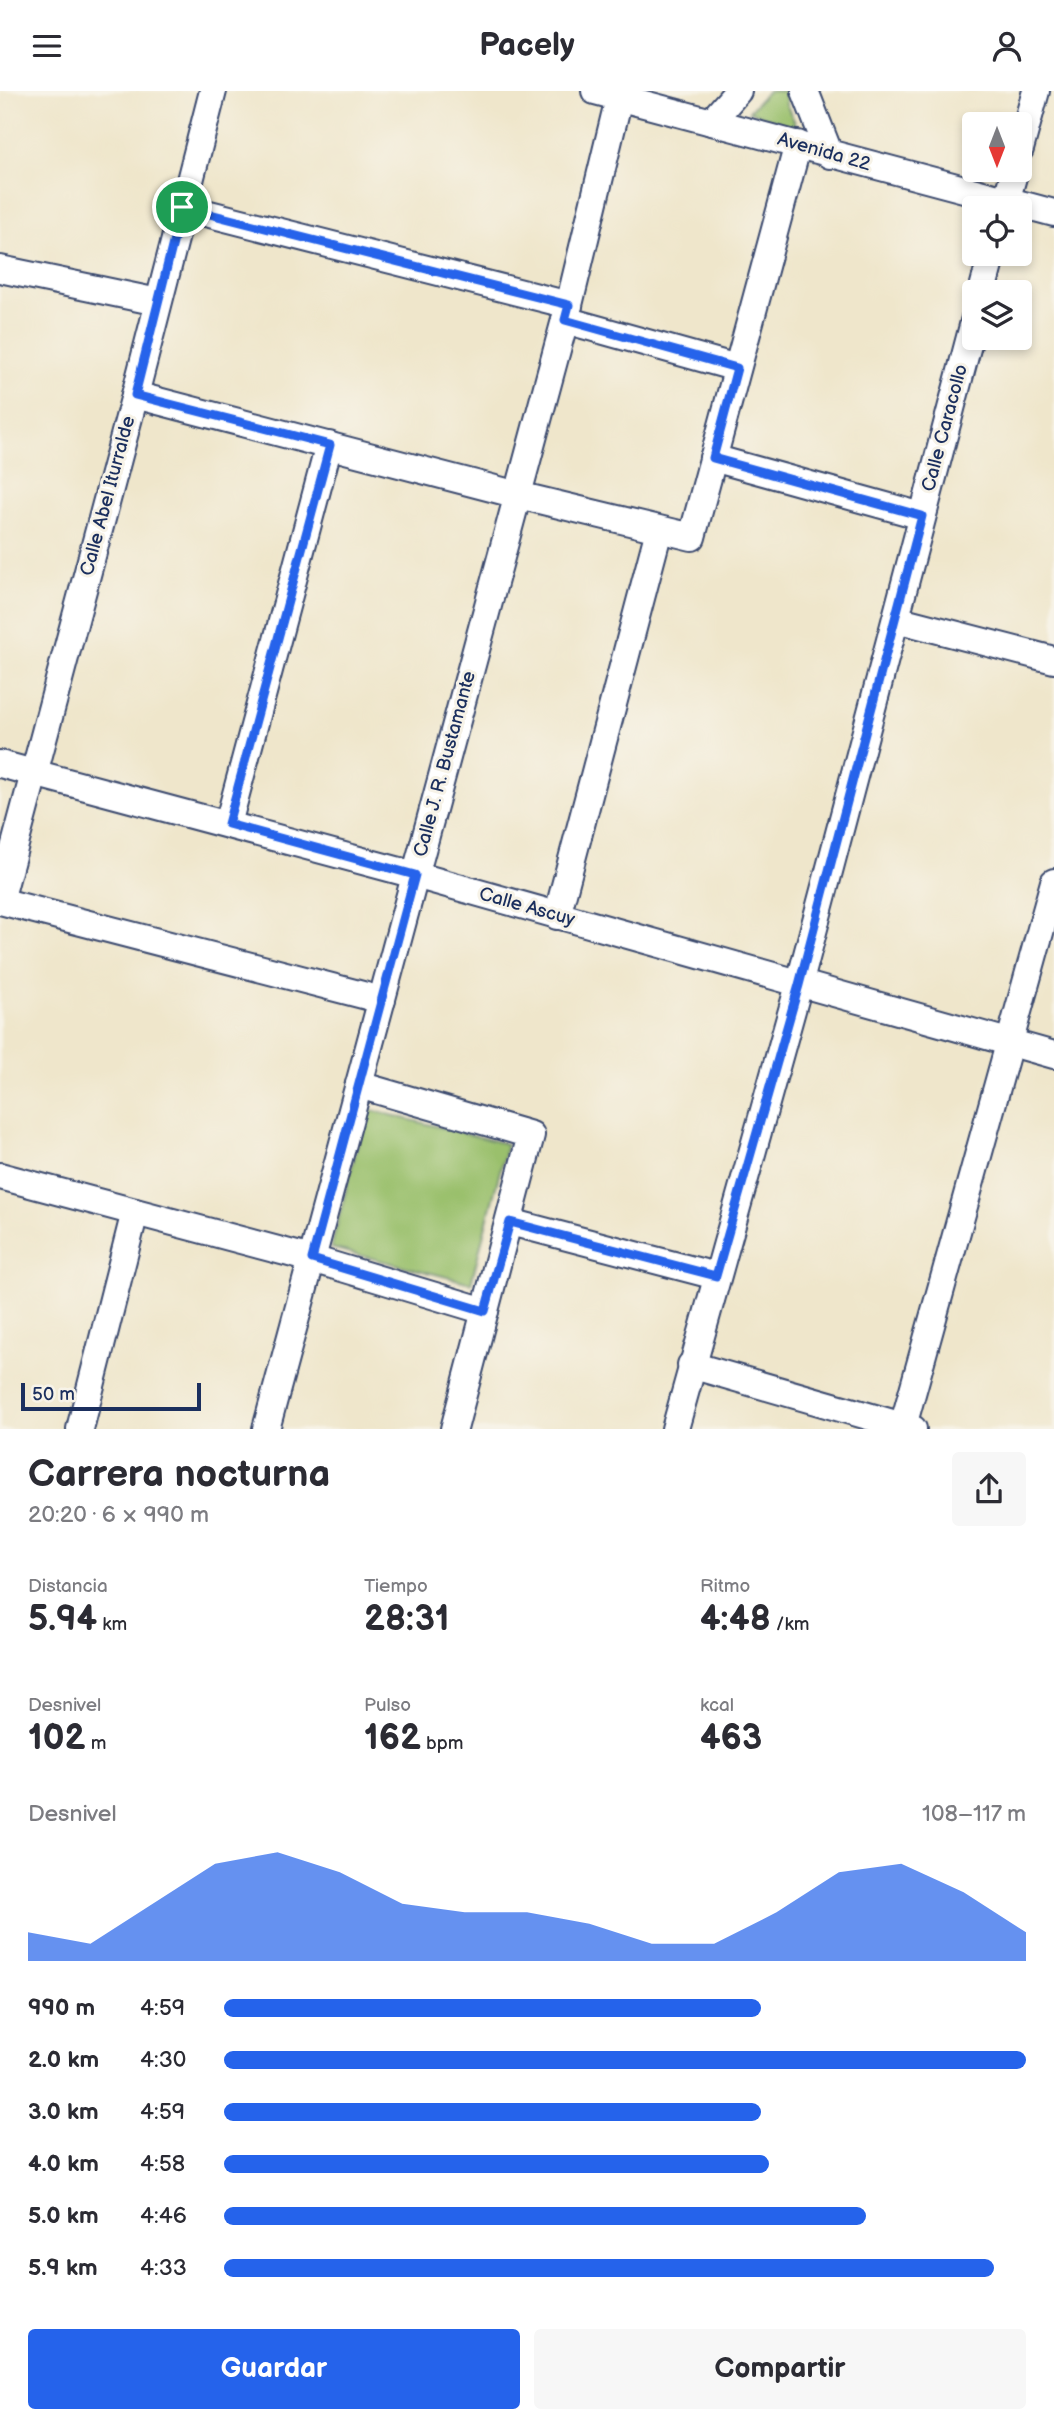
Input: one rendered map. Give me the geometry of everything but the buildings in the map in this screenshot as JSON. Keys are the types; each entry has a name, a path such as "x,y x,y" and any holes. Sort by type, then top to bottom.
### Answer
{"street":[{"name":"Calle Abel Iturralde","path":"0,901 213,91"},
{"path":"711,122 738,91"},
{"path":"805,91 830,155"},
{"path":"1030,112 1036,91"},
{"name":"Avenida 22","path":"607,95 797,143 974,196"},
{"name":"Calle J. R. Bustamante","path":"266,1429 567,313 607,95"},
{"path":"135,395 518,495 692,537 797,143"},
{"path":"182,207 567,313 737,368"},
{"name":"Avenida 22","path":"1032,209 1054,213"},
{"path":"0,269 158,302"},
{"name":"Calle Caracollo","path":"675,1429 799,985 966,350"},
{"path":"228,824 330,445"},
{"path":"713,458 922,516"},
{"path":"557,916 659,530"},
{"path":"896,619 1054,660"},
{"name":"Calle Ascuy","path":"0,764 415,875 1054,1055"},
{"path":"691,1365 894,1426 1009,1043 1054,882"},
{"path":"0,901 382,1000"},
{"path":"359,1085 531,1135 454,1429"},
{"path":"0,1176 312,1259 485,1311"},
{"path":"80,1429 135,1212"},
{"path":"510,1222 716,1276"}],"green space":[{"path":"768,91 785,91 786,104 798,129 749,111"},
{"path":"367,1109 507,1144 471,1283 331,1248"}],"route":[{"path":"182,207 569,305 565,320 737,368 713,458 922,516 799,985 716,1276 510,1222 485,1311 312,1259 415,875 228,824 330,445 135,395 182,207"}]}
